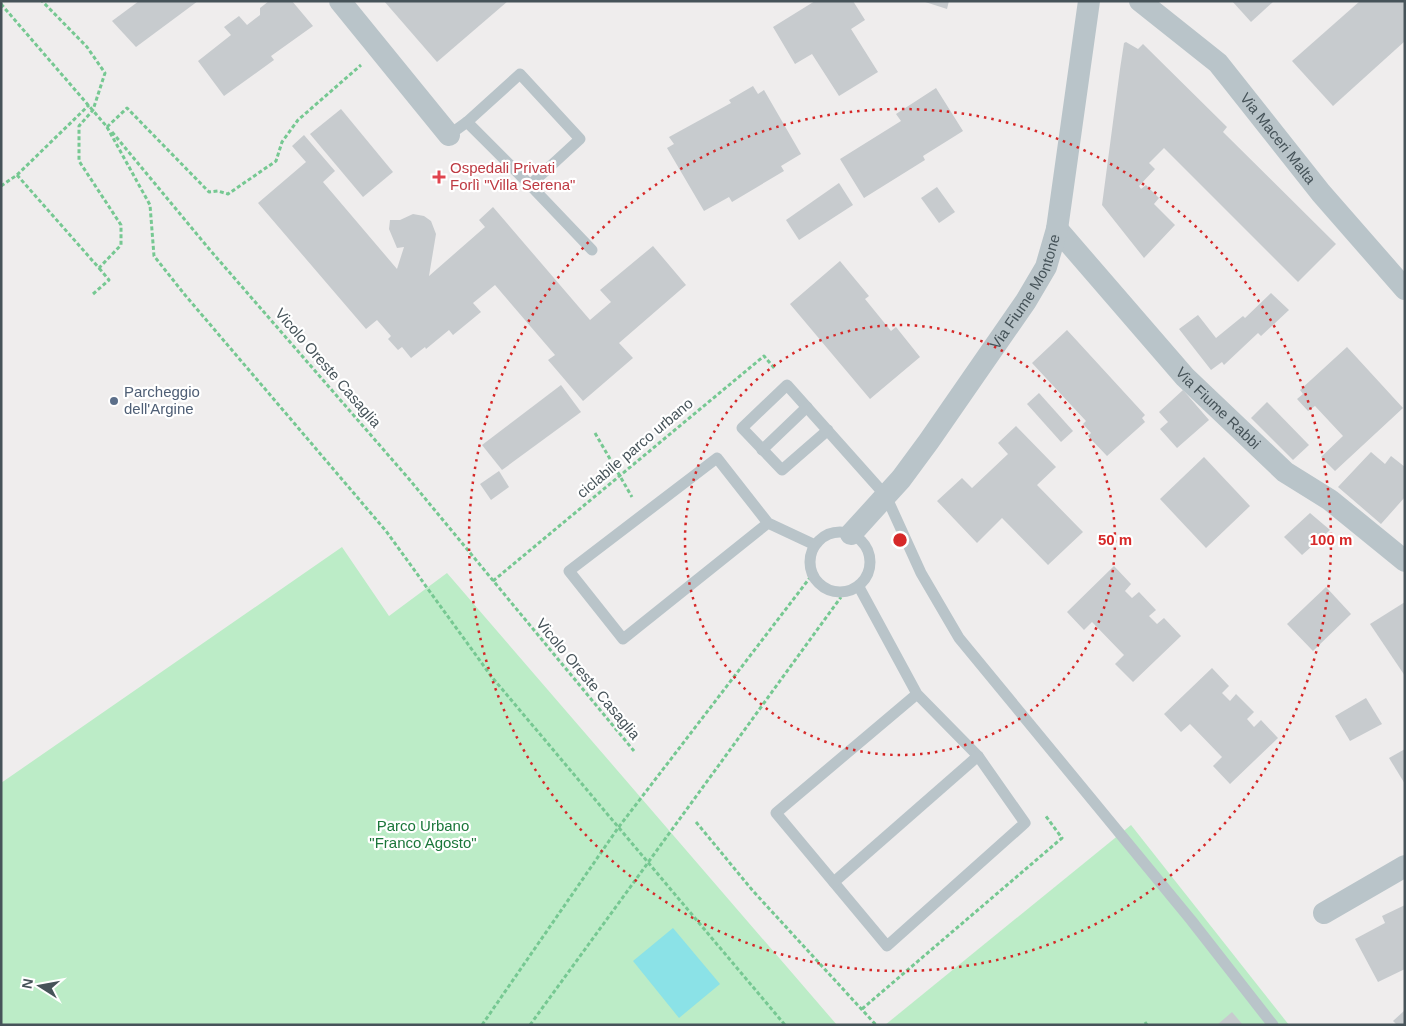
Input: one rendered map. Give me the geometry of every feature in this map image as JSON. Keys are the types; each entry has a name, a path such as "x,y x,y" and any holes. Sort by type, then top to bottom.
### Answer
{"street":[{"path":"340,1 449,135"},
{"name":"Via Fiume Montone","path":"852,534 886,496 929,441 1026,301 1046,267 1057,229 1089,1"},
{"name":"Via Maceri Malta","path":"1140,1 1218,63 1321,193 1405,289"},
{"name":"Via Fiume Rabbi","path":"1057,229 1185,377 1285,472 1330,500 1405,561"},
{"path":"1324,913 1405,866"}],"lane":[{"path":"449,135 467,122 520,74 580,139 530,185"},
{"path":"467,122 592,250"},
{"path":"828,430 782,470 742,428 787,385 828,430 886,496 921,573 959,638 1185,912 1273,1025"},
{"path":"762,450 807,408"},
{"path":"768,523 623,639 569,571 717,458 768,523 815,545"},
{"path":"831,533 852,534 865,545 871,563 869,572 859,587 844,592 825,589 812,575 810,565 815,545 831,533"},
{"path":"859,587 917,694 978,756 1025,824 888,946 776,813 917,694"},
{"path":"834,882 978,756"}],"path":[{"path":"42,1 87,47 105,73 93,110 79,126 79,161 121,225 120,245 99,268"},
{"name":"Vicolo Oreste Casaglia","path":"1,4 138,161 210,250 403,472 634,751"},
{"path":"380,49 298,120 282,142 276,161 228,194 218,191 209,192 127,108 107,127 150,205 154,256 386,532 491,676 785,1025"},
{"path":"1,186 17,175 89,105"},
{"path":"17,175 109,280 93,294"},
{"name":"ciclabile parco urbano","path":"493,582 764,356 787,385"},
{"path":"595,433 619,477"},
{"path":"482,1025 618,828 812,575"},
{"path":"530,1025 647,861 844,592"},
{"path":"862,1009 1062,838 1042,810"},
{"path":"696,822 753,890 876,1025"}],"green space":[{"name":"Parco Urbano \"Franco Agosto\"","path":"342,547 389,616 447,573 837,1025 1,1025 1,783"},
{"path":"1131,825 1289,1025 885,1025"}],"water":[{"path":"673,928 720,984 679,1018 633,961"}],"building":[{"path":"139,1 198,1 136,47 112,21"},
{"path":"269,1 292,1 313,26 271,56 274,60 224,96 198,61 231,35 224,27 239,16 247,25 260,15 260,8"},
{"path":"384,1 508,1 437,62"},
{"path":"815,1 853,1 865,20 851,29 878,72 839,96 812,54 795,64 773,27"},
{"path":"922,1 949,1 947,9"},
{"path":"1232,1 1274,1 1251,22"},
{"path":"1360,1 1405,1 1405,41 1333,106 1292,61"},
{"path":"1126,42 1138,49 1143,44 1227,127 1223,132 1336,244 1298,282 1164,148 1149,163 1155,169 1139,186 1141,189 1146,185 1159,198 1154,204 1175,225 1144,258 1102,205 1120,69 1124,43"},
{"path":"753,86 758,94 764,90 801,154 781,166 784,171 732,202 729,197 704,211 667,148 674,144 669,137 731,103 729,100"},
{"path":"936,88 963,131 923,156 925,160 864,198 840,159 901,121 896,114"},
{"path":"341,109 393,172 363,197 310,134"},
{"path":"304,135 335,171 323,182 397,269 404,247 397,248 389,229 390,220 400,220 413,214 424,216 431,221 436,234 429,276 485,227 479,220 493,207 590,320 611,302 600,290 653,246 686,285 619,343 633,358 583,401 548,360 555,355 495,285 473,303 481,312 453,335 449,330 426,349 425,347 411,358 402,347 398,350 388,339 391,336 377,320 366,329 258,203 306,162 292,146"},
{"path":"839,183 853,205 799,240 786,220"},
{"path":"937,187 955,212 939,223 921,198"},
{"path":"840,261 869,296 865,299 891,331 896,327 920,357 870,399 790,304"},
{"path":"1271,293 1289,310 1261,336 1258,333 1224,365 1222,362 1211,370 1179,329 1198,315 1216,338 1243,316 1245,318"},
{"path":"1067,330 1145,415 1142,418 1145,422 1107,456 1088,436 1091,433 1083,424 1086,421 1032,363"},
{"path":"1347,347 1403,408 1335,471 1321,457 1343,436 1315,406 1308,411 1297,399 1303,394 1300,390"},
{"path":"561,385 581,412 502,470 482,445"},
{"path":"1183,390 1209,420 1177,448 1160,429 1168,422 1159,412"},
{"path":"1039,393 1073,431 1061,442 1027,404"},
{"path":"1267,402 1309,445 1293,460 1251,418"},
{"path":"1016,426 1056,467 1037,485 1083,532 1048,565 1002,518 977,543 937,501 962,478 972,488 1008,454 998,443"},
{"path":"1371,452 1385,464 1391,456 1405,467 1405,497 1381,524 1338,487"},
{"path":"1204,457 1250,506 1206,548 1160,499"},
{"path":"499,471 509,487 491,500 480,484"},
{"path":"1310,513 1330,530 1302,555 1284,537"},
{"path":"1114,566 1131,584 1125,591 1132,598 1139,592 1156,610 1149,616 1157,624 1164,618 1181,636 1133,682 1115,664 1124,655 1092,622 1084,630 1067,612"},
{"path":"1326,587 1351,614 1313,651 1287,624"},
{"path":"1405,602 1405,676 1370,624"},
{"path":"1212,668 1229,686 1222,693 1230,701 1236,694 1254,712 1247,719 1254,727 1261,720 1278,738 1230,784 1213,766 1222,757 1190,724 1181,732 1164,714"},
{"path":"1366,698 1382,724 1350,741 1335,716"},
{"path":"1405,749 1405,784 1389,758"},
{"path":"1405,905 1405,969 1378,982 1355,939 1385,923 1382,916"},
{"path":"1405,1010 1405,1025 1397,1025 1393,1021"},
{"path":"1232,1012 1243,1025 1217,1025"}],"place":[{"name":"Ospedali Privati Forlì \"Villa Serena\"","path":"439,177"},
{"name":"Parcheggio dell'Argine","path":"114,401"}]}
